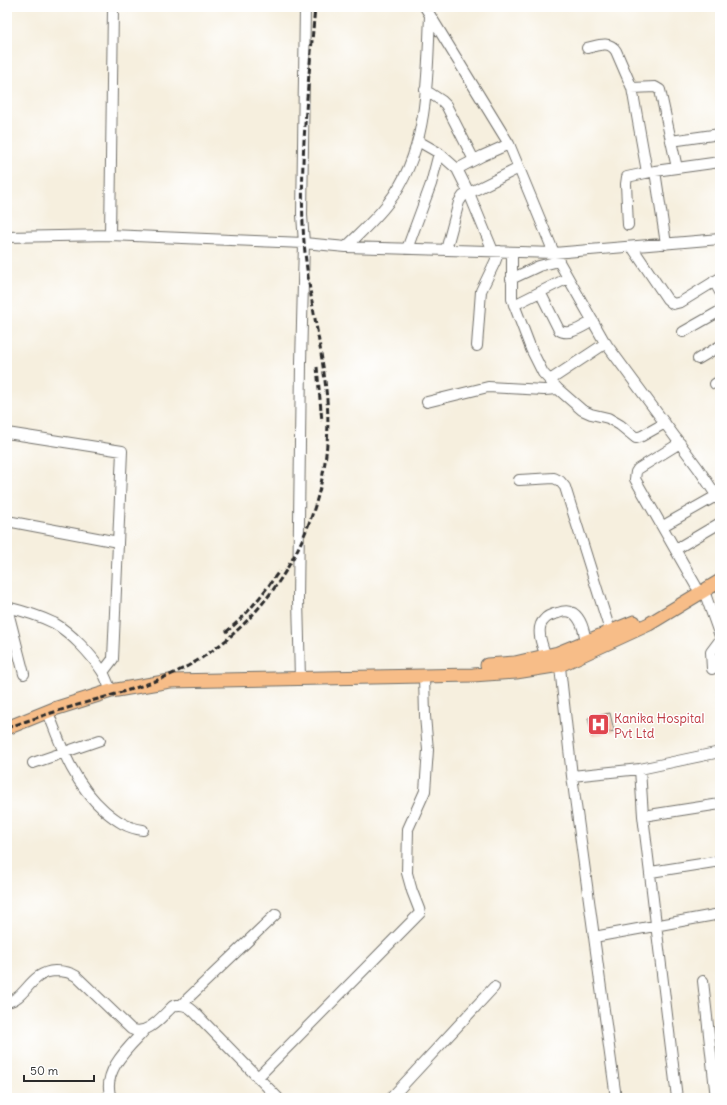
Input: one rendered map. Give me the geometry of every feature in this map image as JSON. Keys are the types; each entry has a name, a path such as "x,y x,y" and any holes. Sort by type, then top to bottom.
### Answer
{"main road":[{"path":"408,672 424,676 516,672 611,636 649,624 700,589 720,572"},
{"path":"700,589 720,581"},
{"path":"7,720 107,682 170,681 300,674 408,672 473,667 554,658 586,641 611,636"},
{"path":"7,728 48,712 107,682"}],"street":[{"path":"110,235 113,7"},
{"path":"300,674 298,584 304,243 302,215 305,7"},
{"path":"346,247 388,203 404,177 414,154 421,128 426,90 428,11"},
{"path":"428,11 510,144 557,257 606,344 665,423 718,498 663,526"},
{"path":"587,48 607,44 612,46 616,51 632,88 666,244"},
{"path":"632,88 655,86 660,90 677,168"},
{"path":"426,90 446,105 474,160"},
{"path":"671,141 720,134"},
{"path":"418,141 439,153 457,169 496,251 495,262 483,286 480,297 477,346"},
{"path":"457,169 510,144"},
{"path":"407,249 433,178 439,153"},
{"path":"628,224 627,177 630,175 720,162"},
{"path":"446,250 459,202 463,196 519,168"},
{"path":"7,237 110,235 304,243 346,247 496,251 557,257 632,246 720,239"},
{"path":"632,246 667,299 674,304 682,302 717,280 720,292"},
{"path":"512,252 511,279 512,299 514,305 538,363 543,372 558,389 587,413 608,418 636,438 665,423"},
{"path":"511,279 557,257"},
{"path":"514,305 568,278"},
{"path":"540,292 561,332 568,333 593,321"},
{"path":"684,332 720,311"},
{"path":"550,380 606,344"},
{"path":"698,359 720,346"},
{"path":"428,402 488,387 558,389"},
{"path":"7,434 122,451 114,659 107,682"},
{"path":"680,444 638,469 635,476 638,484 700,589 720,636"},
{"path":"519,480 554,478 565,486 611,636"},
{"path":"7,521 118,542"},
{"path":"676,549 720,523"},
{"path":"24,674 7,608 22,610 54,623 72,637 88,653 107,682"},
{"path":"586,641 579,619 574,613 566,611 543,620 540,641 554,658 572,776 616,1098"},
{"path":"712,669 711,652 720,641"},
{"path":"258,1077 420,913 407,873 408,829 426,791 428,750 424,676"},
{"path":"48,712 63,752 76,777 91,798 98,806 118,822 125,826 142,830"},
{"path":"33,763 100,740"},
{"path":"572,776 640,769 720,752"},
{"path":"640,769 644,816 677,1098"},
{"path":"644,816 720,804"},
{"path":"651,872 720,861"},
{"path":"181,1005 276,914"},
{"path":"594,937 720,914"},
{"path":"7,1002 15,998 37,976 47,972 62,971 72,973 131,1029 135,1031 144,1031"},
{"path":"703,982 716,1098"},
{"path":"391,1098 494,987"},
{"path":"111,1098 108,1091 109,1079 122,1055 144,1031 173,1006 181,1005 192,1009 278,1098"}],"building":[{"path":"610,713 614,731 592,736 588,718"}],"railway":[{"path":"7,728 152,682 178,671 203,657 233,634 259,608 281,578 300,545 313,511 323,475 327,437 327,400 325,378 304,246 302,197 304,143 315,7"},
{"path":"317,367 322,421"},
{"path":"226,632 255,603 279,571"}],"place":[{"name":"Kanika Hospital Pvt Ltd","path":"599,725"}]}
